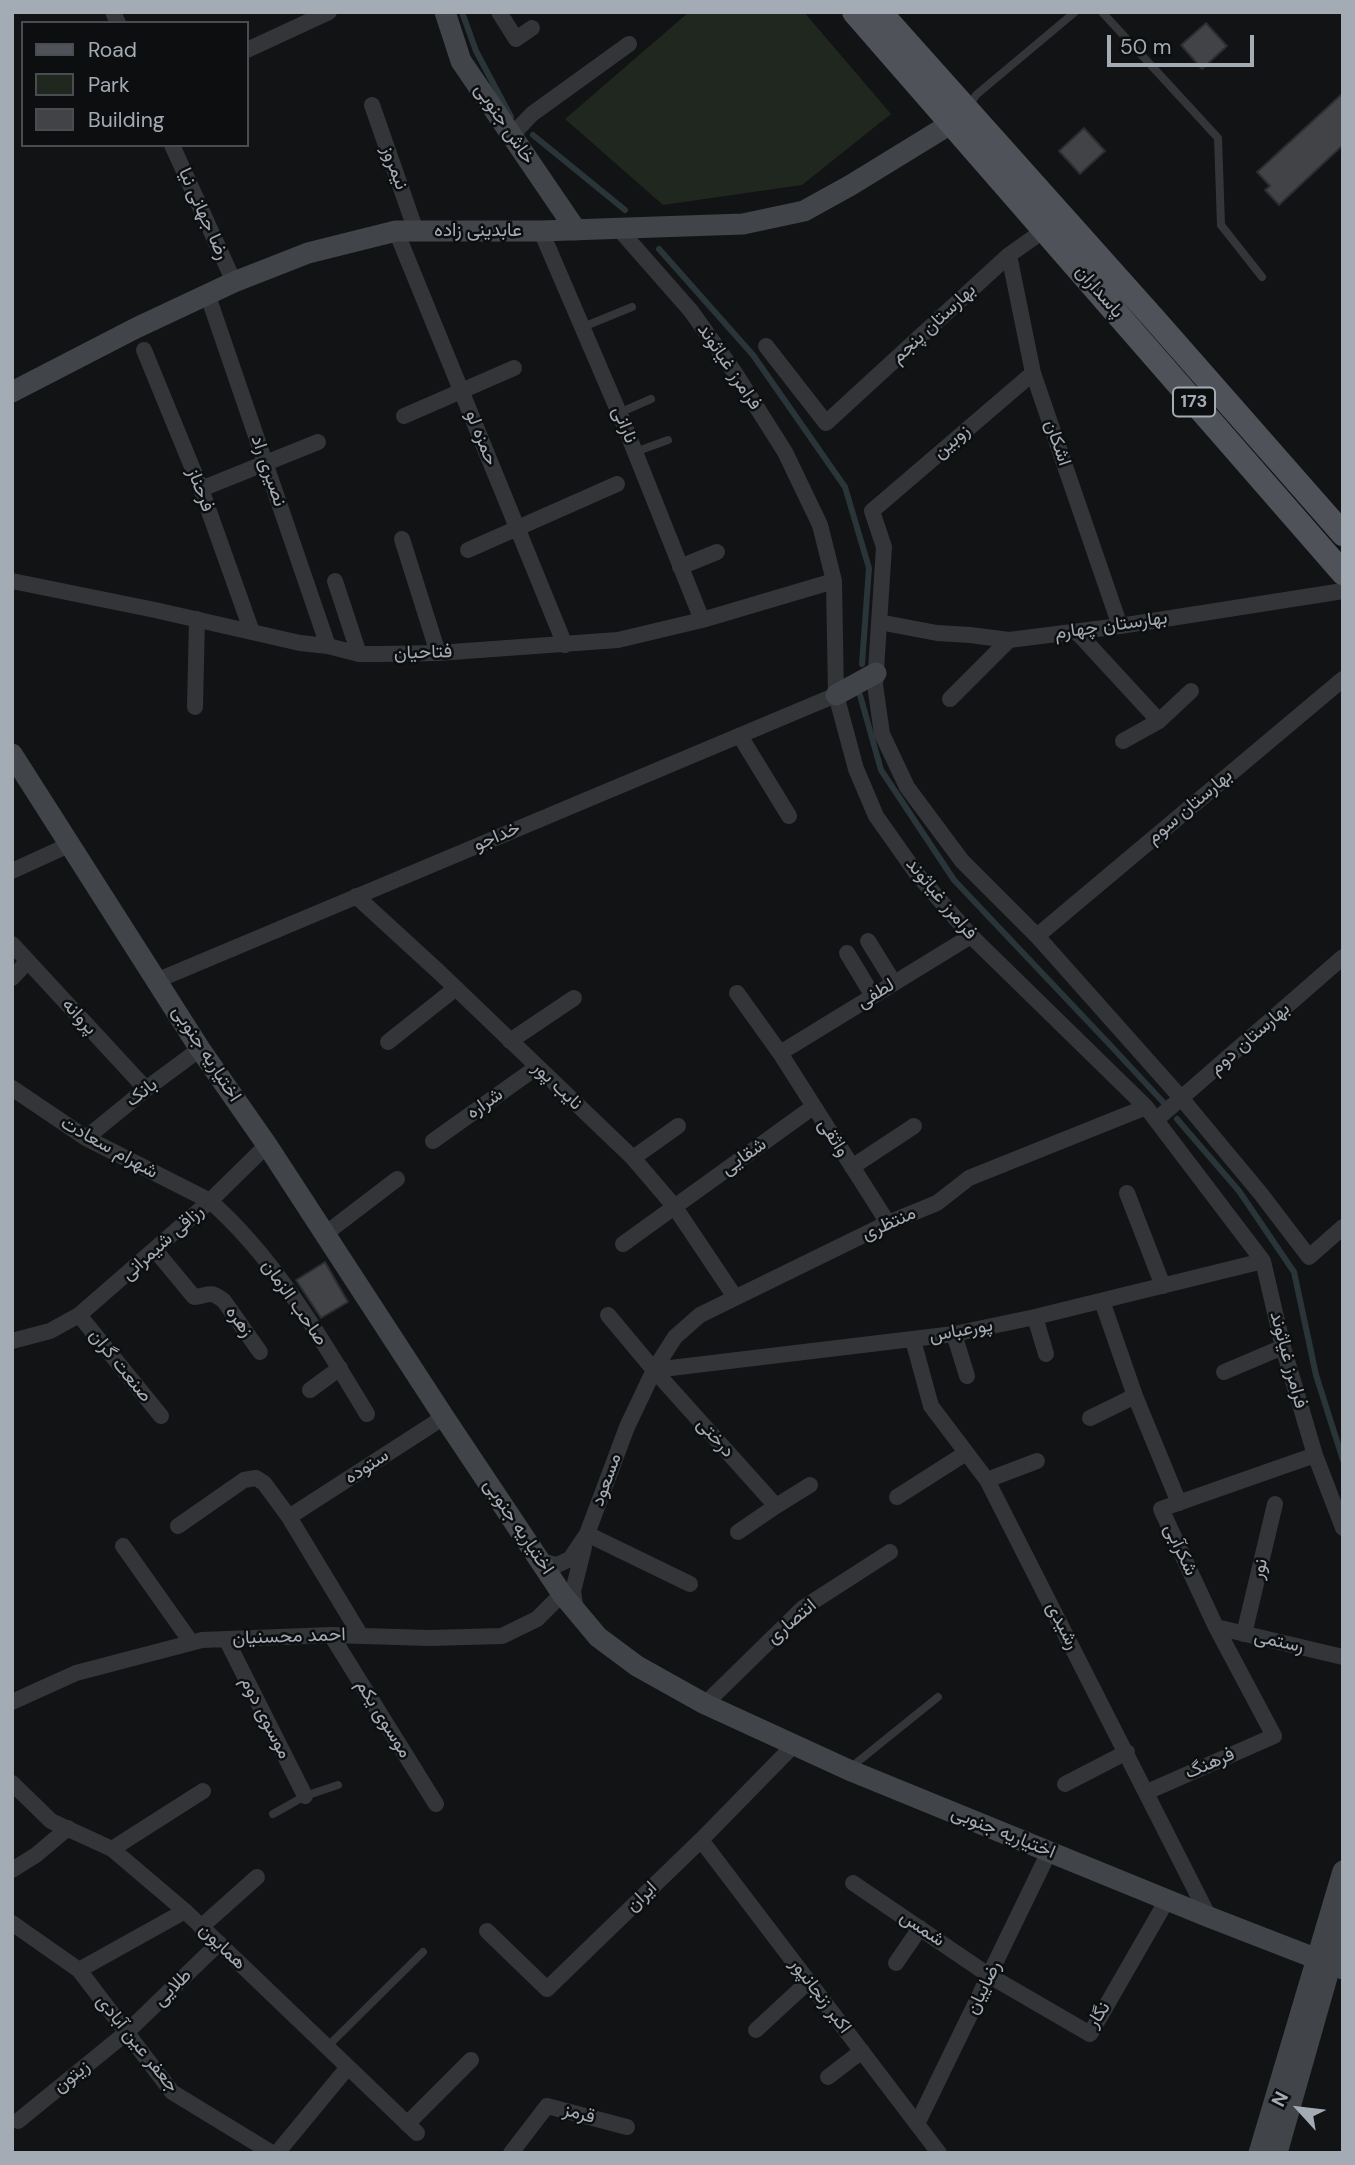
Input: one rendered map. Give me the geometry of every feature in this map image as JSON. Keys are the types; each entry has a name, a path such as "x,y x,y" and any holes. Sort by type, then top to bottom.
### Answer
{"main road":[{"name":"خاش جنوبی","path":"445,12 461,61 576,230"},
{"name":"پاسداران","path":"854,12 959,116 1054,224 1343,534"},
{"name":"پاسداران","path":"880,12 959,116"},
{"name":"عابدینی زاده","path":"12,392 136,328 234,282 308,253 406,231 541,231 743,224 804,212 959,116"},
{"name":"پاسداران","path":"1054,224 1343,573"},
{"path":"836,695 876,674"},
{"name":"اختیاریه جنوبی","path":"12,754 200,1049 267,1145 444,1417 562,1594 598,1637 637,1666 705,1704 849,1770 1209,1917 1330,1963"},
{"path":"1259,2153 1330,1963 1343,1871"},
{"path":"1277,2153 1343,1921"}],"street":[{"path":"248,50 329,12"},
{"path":"499,12 516,39 532,28"},
{"path":"512,135 532,114 629,44"},
{"name":"نیمروز","path":"372,106 406,231"},
{"name":"رضا جهانی نیا","path":"174,147 234,282"},
{"name":"بهارستان پنجم","path":"766,346 826,423 1009,255 1054,224"},
{"name":"فرامرز غیاثوند","path":"618,228 691,311 735,373 785,452 820,525 834,581 836,695 856,769 876,817 917,874 971,936 1151,1114 1263,1261 1283,1347 1315,1455 1343,1528"},
{"name":"حمزه لو","path":"406,231 461,390 565,645"},
{"name":"نارانی","path":"541,231 619,412 702,620"},
{"name":"اشکان","path":"1009,255 1033,373 1120,626"},
{"name":"نصیری راد","path":"208,296 328,646"},
{"name":"فرحناز","path":"144,350 201,489 252,632"},
{"path":"404,416 514,368"},
{"name":"زوبین","path":"879,622 884,547 872,511 1033,373"},
{"path":"201,489 318,442"},
{"path":"468,550 617,484"},
{"path":"402,539 438,653"},
{"path":"680,567 717,552"},
{"name":"فتاحیان","path":"12,581 359,654 438,653 618,640 702,620 834,581"},
{"path":"335,581 359,654"},
{"name":"بهارستان چهارم","path":"879,622 937,633 1009,640 1120,626 1343,591"},
{"path":"195,707 197,619"},
{"path":"879,622 875,685 881,734 907,787 962,861 1037,936 1182,1099 1309,1257 1343,1227"},
{"path":"1077,632 1159,721"},
{"path":"950,699 1009,640"},
{"name":"بهارستان سوم","path":"1037,936 1343,679"},
{"path":"1123,741 1159,721 1191,691"},
{"name":"خداجو","path":"158,980 836,695"},
{"path":"740,736 789,816"},
{"path":"12,871 71,844"},
{"name":"نایب پور","path":"356,896 633,1158 674,1206 735,1297"},
{"name":"لطفی","path":"780,1053 971,936"},
{"path":"868,941 894,983"},
{"name":"پروانه","path":"12,944 145,1089"},
{"path":"847,953 873,996"},
{"name":"بهارستان دوم","path":"1151,1114 1182,1099 1343,957"},
{"path":"12,978 28,961"},
{"path":"388,1042 456,988"},
{"name":"واثقی","path":"737,992 780,1053 888,1223"},
{"path":"510,1041 575,998"},
{"name":"بانک","path":"86,1138 145,1089 200,1049"},
{"name":"شراره","path":"433,1141 537,1067"},
{"name":"شهرام سعادت","path":"12,1088 86,1138 210,1201"},
{"name":"شقایی","path":"623,1244 813,1107"},
{"name":"منتظری","path":"654,1370 675,1337 700,1315 888,1223 937,1203 969,1178 1151,1114"},
{"path":"633,1158 678,1126"},
{"path":"852,1167 914,1126"},
{"name":"رزاقی شیمرانی","path":"12,1341 50,1331 79,1315 156,1250 267,1145"},
{"path":"325,1234 397,1179"},
{"path":"1127,1193 1163,1286"},
{"name":"صاحب الزمان","path":"210,1201 227,1215 276,1272 367,1414"},
{"name":"زهره","path":"156,1250 194,1297 209,1293 224,1301 260,1352"},
{"name":"پورعباس","path":"654,1370 954,1334 1263,1261"},
{"path":"1102,1301 1135,1396 1180,1503"},
{"name":"صنعت گران","path":"79,1315 161,1416"},
{"name":"درختی","path":"608,1315 776,1506"},
{"path":"1035,1317 1046,1354"},
{"path":"954,1334 967,1377"},
{"name":"رشیدی","path":"912,1340 931,1406 987,1480 1209,1917"},
{"path":"1224,1372 1283,1347"},
{"path":"310,1390 340,1368"},
{"name":"مسعود","path":"540,1561 557,1565 570,1559 587,1534 627,1427 654,1370"},
{"path":"1090,1418 1135,1396"},
{"name":"ستوده","path":"289,1517 444,1417"},
{"path":"897,1497 966,1453"},
{"name":"شکرآبی","path":"1274,1736 1216,1627 1161,1509 1315,1455"},
{"path":"987,1480 1037,1461"},
{"path":"178,1526 244,1480 256,1478 264,1483 289,1517 361,1636"},
{"path":"738,1532 810,1485"},
{"name":"نور","path":"1244,1634 1275,1504"},
{"path":"576,1613 573,1591 587,1534 690,1584"},
{"path":"123,1546 191,1642"},
{"name":"انتصاری","path":"705,1704 803,1608 890,1552"},
{"name":"احمد محسنیان","path":"12,1702 76,1673 191,1642 331,1635 430,1638 502,1636 537,1619 562,1594"},
{"name":"رستمی","path":"1216,1627 1343,1657"},
{"name":"موسوی یکم","path":"331,1635 436,1804"},
{"name":"موسوی دوم","path":"226,1639 305,1796"},
{"name":"فرهنگ","path":"1147,1792 1274,1736"},
{"name":"ایران","path":"487,1931 547,1989 702,1840 794,1745"},
{"path":"1065,1784 1127,1752"},
{"name":"همایون","path":"12,1783 51,1821 112,1849 185,1911 412,2128 471,2060"},
{"path":"112,1849 203,1791"},
{"path":"12,1870 36,1855 68,1828"},
{"name":"اکبر زنجانپور","path":"702,1840 939,2153"},
{"name":"رضاییان","path":"918,2124 1049,1852"},
{"path":"201,1927 257,1877"},
{"name":"شمس","path":"853,1884 990,1976"},
{"name":"نگار","path":"990,1976 1090,2034 1167,1900"},
{"path":"79,1970 185,1911"},
{"name":"جعفر عین آبادی","path":"12,1923 79,1970 172,2092 258,2150"},
{"path":"896,1963 919,1928"},
{"name":"طلایی","path":"126,2033 219,1943"},
{"path":"757,2030 808,1981"},
{"name":"زیتون","path":"18,2121 126,2033"},
{"path":"828,2077 862,2051"},
{"path":"277,2153 348,2067"},
{"name":"قرمز","path":"512,2153 547,2106 627,2127"}],"lane":[{"path":"959,116 976,95 1075,12"},
{"path":"1102,12 1217,138 1221,225 1262,277"},
{"path":"583,327 632,307"},
{"path":"619,412 651,399"},
{"path":"635,452 668,440"},
{"path":"849,1770 937,1697"},
{"path":"272,1814 305,1796 338,1785"},
{"path":"327,2047 423,1952"}],"green space":[{"path":"689,12 804,12 891,114 802,185 663,205 565,119"}],"building":[{"path":"1206,23 1227,46 1202,69 1181,45"},
{"path":"1343,93 1343,145 1279,205 1265,190 1270,186 1257,172"},
{"path":"1084,128 1105,151 1080,174 1059,151"},
{"path":"325,1262 348,1302 321,1318 296,1280"}],"waterway":[{"path":"462,12 476,51 511,117"},
{"path":"533,135 625,210"},
{"path":"659,249 753,355 845,487 869,568 862,664"},
{"path":"860,695 881,770 954,880 1163,1102"},
{"path":"1177,1119 1239,1191 1294,1272 1316,1375 1343,1460"}]}
